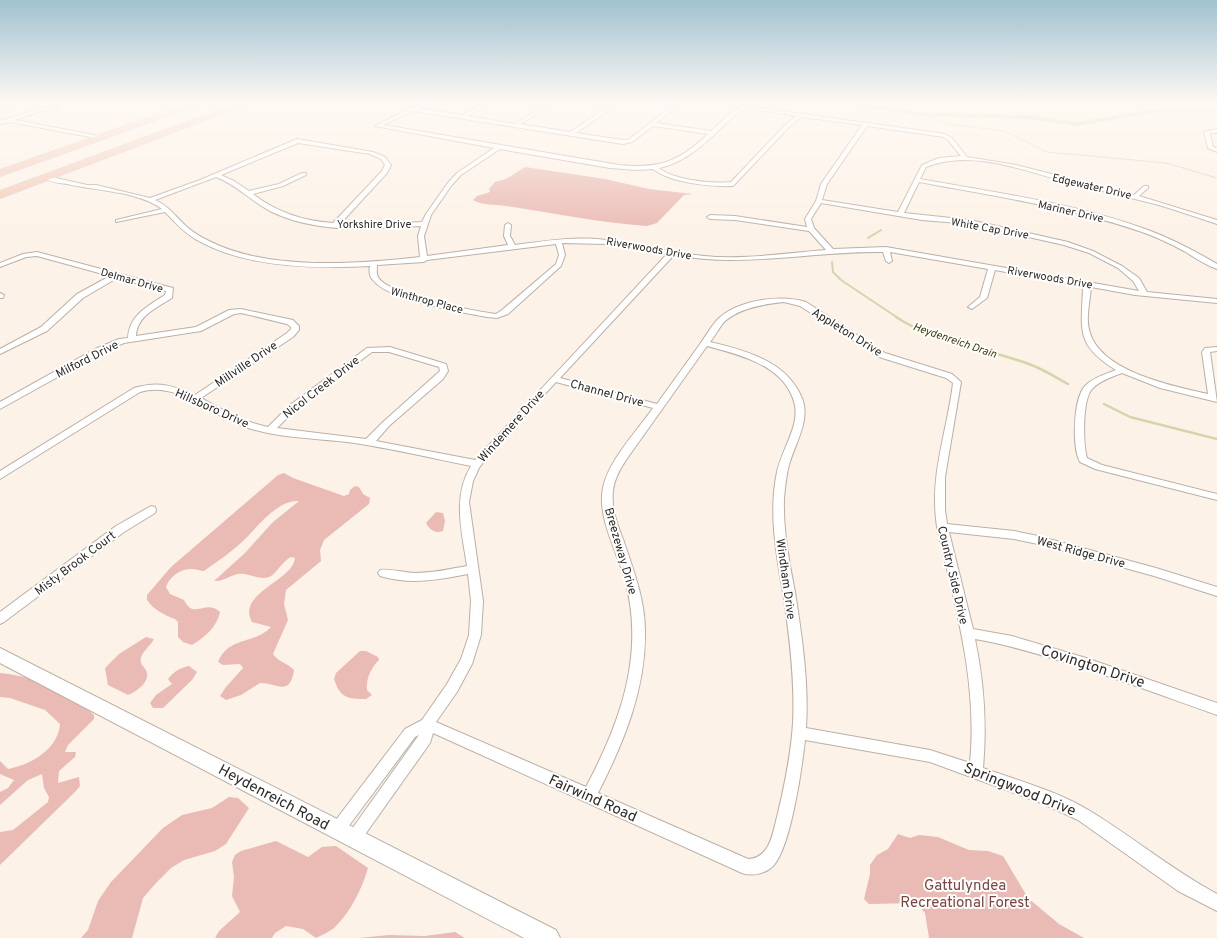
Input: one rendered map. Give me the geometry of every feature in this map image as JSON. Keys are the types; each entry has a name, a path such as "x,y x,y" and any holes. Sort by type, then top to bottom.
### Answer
{"highway":[{"path":"0,173 77,146"},
{"path":"0,195 131,146"}],"street":[{"path":"149,200 286,146"},
{"path":"326,146 371,153 387,162 388,167 335,225"},
{"path":"488,146 616,167 654,166 681,158 695,146"},
{"path":"654,166 668,175 730,184 735,182 769,146"},
{"path":"831,251 811,229 808,219 819,201 824,184 851,146"},
{"path":"955,146 966,159"},
{"path":"424,260 420,244 424,224 456,177 500,148"},
{"name":"Edgewater Drive","path":"900,214 922,168 930,163 944,160 966,159 1000,162 1136,196 1217,222"},
{"path":"250,193 281,185 304,174"},
{"name":"Yorkshire Drive","path":"216,175 234,182 262,204 280,213 306,221 335,225 424,224"},
{"name":"Riverwoods Drive","path":"51,176 84,181 94,184 96,187"},
{"name":"Riverwoods Drive","path":"51,176 76,184 149,200 166,210 191,234 211,244 240,254 296,263 374,264 424,260 584,239 612,241 699,257 732,259 831,251 886,249 1144,294 1217,301"},
{"name":"Mariner Drive","path":"917,180 1105,218 1165,240 1213,262 1217,267"},
{"path":"76,184 84,181"},
{"path":"1136,196 1146,188"},
{"name":"White Cap Drive","path":"819,201 976,224 1075,246 1099,255 1120,267 1136,280 1144,294"},
{"path":"118,222 166,210"},
{"path":"710,217 811,229"},
{"path":"508,225 507,236 513,248"},
{"name":"Winthrop Place","path":"374,264 373,272 375,278 390,290 487,316 497,316 505,312 559,265 562,255 558,241"},
{"path":"886,249 889,261"},
{"name":"Windemere Drive","path":"346,834 425,739 427,724 461,674 472,646 475,635 477,606 464,502 466,486 477,464 673,252"},
{"name":"Delmar Drive","path":"0,265 30,254 41,254 167,289 171,292 169,296 136,320 132,328 132,339"},
{"path":"972,307 983,298 992,267"},
{"path":"0,352 4,346 50,325 80,296 117,276"},
{"path":"1087,284 1085,327 1088,340 1099,354 1123,370 1158,385 1215,398 1206,352 1213,350"},
{"name":"Breezeway Drive","path":"589,796 614,745 625,717 636,674 639,643 635,596 609,514 608,489 616,466 721,322 734,311 759,303 796,301"},
{"name":"Appleton Drive","path":"796,301 882,355 955,380"},
{"name":"Milford Drive","path":"0,406 98,351 132,339 198,329 236,311"},
{"name":"Millville Drive","path":"194,398 290,335 296,328 290,322 245,311 236,311"},
{"name":"Windham Drive","path":"704,343 744,354 771,368 790,384 800,405 800,419 784,463 778,513 799,672 799,733 792,778 777,844 769,859 760,867"},
{"name":"Nicol Creek Drive","path":"270,430 286,413 363,354 375,349 384,348 436,362 444,368 440,377 386,424 368,443"},
{"path":"1123,370 1094,384 1082,397 1081,454 1086,462 1217,498"},
{"name":"Channel Drive","path":"555,379 659,407"},
{"name":"Country Side Drive","path":"955,380 957,385 953,415 938,482 939,514 976,674 980,707 976,771"},
{"name":"Hillsboro Drive","path":"0,476 143,388 160,386 194,398 239,422 270,430 368,443 477,464"},
{"name":"Misty Brook Court","path":"0,619 120,529 152,510"},
{"name":"West Ridge Drive","path":"942,527 1014,535 1038,540 1156,572 1217,592"},
{"path":"384,574 399,578 420,578 472,569"},
{"name":"Covington Drive","path":"967,634 1001,638 1025,644 1171,691 1217,709"},
{"name":"Heydenreich Road","path":"0,655 548,938"},
{"name":"Fairwind Road","path":"427,724 748,867 760,867"},
{"name":"Springwood Drive","path":"799,733 913,752 947,760 1045,797 1083,815 1178,882 1217,903"}],"green space":[{"path":"525,167 605,179 649,189 693,194 684,195 657,223 647,226 485,204 473,200 477,196 490,192 489,189 495,182 506,179"},
{"path":"284,473 344,496 349,494 350,490 355,486 359,487 363,494 370,498 369,504 324,540 320,550 321,561 286,590 284,604 288,620 273,654 294,670 289,684 281,687 260,683 241,695 226,700 220,696 243,668 240,664 223,665 218,662 223,654 235,644 264,633 271,627 252,622 249,612 252,603 258,595 285,574 292,566 295,558 291,557 288,559 268,577 261,578 240,574 214,581 245,553 272,523 299,501 283,505 275,510 238,546 204,571 184,570 170,580 166,587 170,594 184,600 192,609 210,607 220,612 210,631 192,645 183,642 178,637 178,622 153,607 147,600 147,595 171,567 278,475"},
{"path":"436,512 443,513 445,521 443,531 433,531 426,523"},
{"path":"146,637 154,639 141,658 147,673 144,684 128,695 108,685 105,668 119,654"},
{"path":"360,651 366,651 378,657 379,660 368,677 367,690 372,695 366,699 354,699 342,694 334,679 336,673"},
{"path":"189,666 197,672 192,680 163,708 153,708 150,703 156,695 172,684 168,679 170,676 177,670"},
{"path":"0,673 26,677 50,686 84,706 94,715 94,719 68,745 65,752 76,752 75,757 59,771 58,783 79,777 80,786 0,865 0,832 13,830 48,802 49,797 44,788 42,774 28,780 0,805 0,792 8,788 14,780 0,774 0,761 8,769 34,760 42,755 54,741 60,724 45,710 10,698 0,697"},
{"path":"229,797 238,798 249,808 226,844 215,851 184,860 171,868 156,883 143,898 132,938 81,938 88,930 98,901 111,882 163,828 182,815 212,808"},
{"name":"Gattulyndea Recreational Forest","path":"898,834 910,838 919,835 938,837 969,850 988,851 1003,856 1028,898 1059,924 1084,938 929,938 925,913 916,903 869,904 864,899 870,874 870,865 877,855 888,849"},
{"path":"276,841 308,857 322,847 336,846 368,868 359,892 350,908 334,928 316,938 303,929 286,926 275,933 272,938 215,938 219,931 240,912 232,896 234,877 232,862 235,855 241,851"},
{"path":"455,932 465,938 358,938 389,935 425,936"}],"waterway":[{"path":"1034,146 1047,152 1166,163 1217,178"},
{"name":"Heydenreich Drain","path":"868,238 881,230"},
{"name":"Heydenreich Drain","path":"832,262 833,272 841,280 898,318"},
{"name":"Heydenreich Drain","path":"896,317 929,334 1034,366 1068,384"},
{"name":"Heydenreich Drain","path":"1104,404 1130,417 1217,439"}]}
